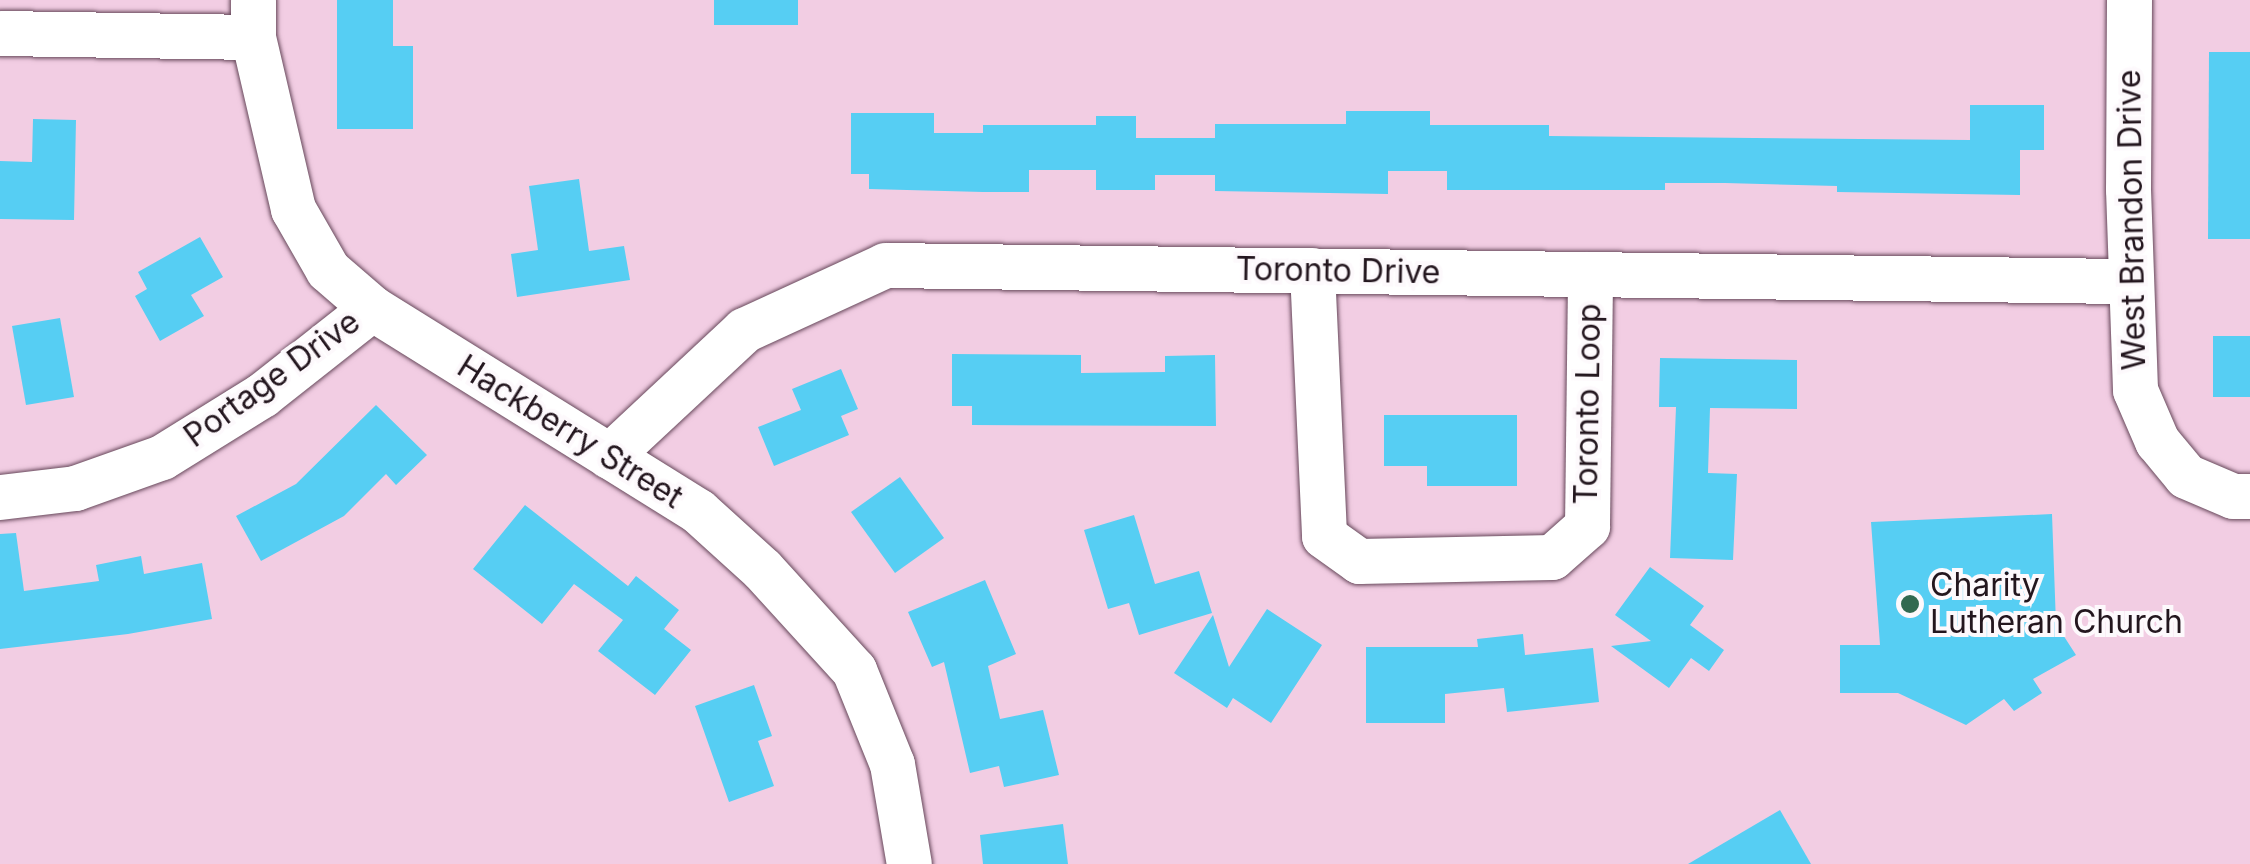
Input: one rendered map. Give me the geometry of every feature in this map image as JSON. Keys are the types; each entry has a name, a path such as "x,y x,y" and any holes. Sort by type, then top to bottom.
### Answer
{"street":[{"name":"West Brandon Drive","path":"2129,0 2135,390 2157,441 2186,476 2233,496 2250,496"},
{"path":"0,33 253,19"},
{"name":"Hackberry Street","path":"253,19 293,209 328,270 372,308 698,512 762,569 854,670 892,764 909,864"},
{"name":"Toronto Drive","path":"609,456 744,330 885,265 2131,280"},
{"name":"Toronto Loop","path":"1312,270 1324,536 1360,561 1552,556 1587,526 1590,274"},
{"name":"Portage Drive","path":"0,497 75,488 162,457 262,395 372,308"}],"building":[{"path":"337,0 393,0 393,46 413,46 413,129 337,129"},
{"path":"714,0 798,0 798,25 714,25"},
{"path":"2209,52 2250,52 2250,239 2208,239"},
{"path":"1970,105 2044,105 2044,150 2020,150 2020,195 1837,192 1837,186 1725,183 1665,183 1665,190 1447,190 1447,171 1388,171 1388,194 1215,191 1215,175 1155,175 1155,190 1096,190 1096,170 1029,170 1029,192 983,192 869,189 869,174 851,174 851,113 934,113 934,133 983,133 983,125 1096,125 1096,116 1136,116 1136,138 1215,138 1215,124 1346,124 1346,111 1430,111 1430,125 1549,125 1549,136 1970,140"},
{"path":"33,119 76,120 74,220 0,219 0,161 32,162"},
{"path":"579,179 589,251 624,246 630,280 517,297 511,254 538,250 529,186"},
{"path":"200,237 223,277 191,295 204,316 160,341 135,296 147,289 138,272"},
{"path":"60,318 74,397 26,405 12,326"},
{"path":"2213,336 2250,336 2250,397 2213,397"},
{"path":"952,354 1081,355 1081,373 1165,372 1165,356 1215,355 1216,426 972,425 972,406 952,406"},
{"path":"1660,358 1797,360 1797,409 1710,408 1708,473 1737,474 1733,560 1670,558 1676,407 1659,407"},
{"path":"841,369 858,409 841,416 849,435 774,466 758,427 801,410 792,389"},
{"path":"376,405 427,455 396,485 386,474 344,516 261,561 236,516 296,484"},
{"path":"1384,415 1517,415 1517,486 1427,486 1427,466 1384,466"},
{"path":"900,477 944,538 895,573 851,512"},
{"path":"525,505 628,586 636,576 679,610 664,629 691,650 655,695 598,651 623,620 574,584 542,624 473,569"},
{"path":"2052,514 2056,624 2076,655 2033,679 2042,693 2014,711 2004,699 1966,725 1898,693 1840,693 1840,645 1880,645 1871,522"},
{"path":"1134,515 1155,584 1199,571 1212,613 1139,635 1129,603 1108,609 1084,530"},
{"path":"16,533 24,591 99,581 96,565 141,556 144,574 202,563 212,619 128,634 0,649 0,534"},
{"path":"1650,567 1704,606 1690,625 1724,650 1709,671 1691,658 1669,688 1611,646 1651,641 1615,615"},
{"path":"985,580 1016,654 988,666 1000,719 1043,710 1059,775 1004,787 999,766 970,773 944,662 932,667 908,612"},
{"path":"1267,609 1322,645 1271,723 1233,698 1227,708 1174,673 1213,615 1229,667"},
{"path":"1523,634 1525,655 1593,648 1599,702 1507,712 1504,688 1445,694 1445,723 1366,723 1366,647 1478,647 1477,639"},
{"path":"754,685 772,736 758,741 774,786 729,802 695,706"},
{"path":"1780,810 1811,864 1688,864"},
{"path":"1063,824 1068,864 983,864 980,835"}],"place":[{"name":"Charity Lutheran Church","path":"1910,604"}]}
